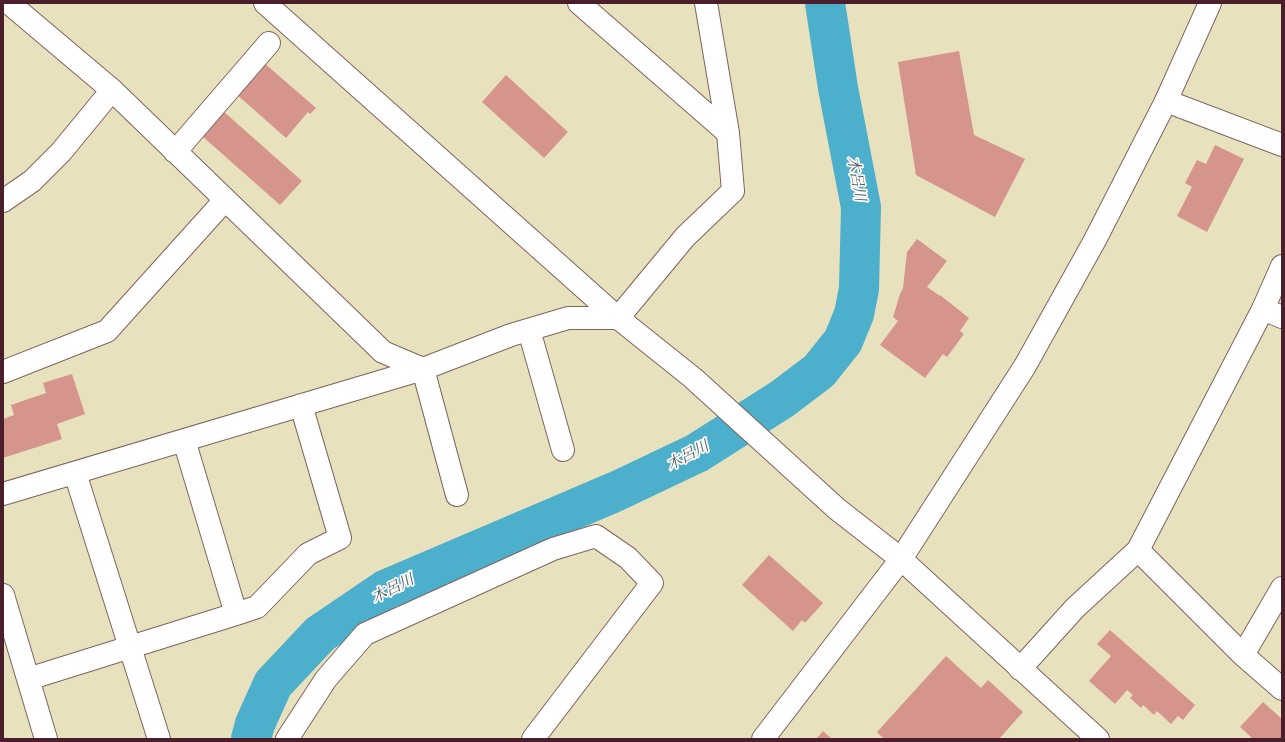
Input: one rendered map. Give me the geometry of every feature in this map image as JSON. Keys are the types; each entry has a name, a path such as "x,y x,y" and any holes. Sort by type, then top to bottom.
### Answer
{"street":[{"path":"9,3 112,90 383,352 423,369"},
{"path":"265,3 618,318 693,378 777,457 837,509 901,559 1098,739"},
{"path":"579,3 728,133"},
{"path":"3,494 423,369 529,330 568,318 618,318 686,238 733,190 728,133 706,3"},
{"path":"763,739 901,559 1025,366 1096,240 1166,101 1210,3"},
{"path":"175,152 269,43"},
{"path":"3,201 32,181 61,152 112,90"},
{"path":"1166,101 1282,145"},
{"path":"3,372 107,331 225,200"},
{"path":"1020,669 1075,608 1138,550 1273,313 1282,266"},
{"path":"529,330 563,450"},
{"path":"423,369 457,495"},
{"path":"28,679 257,607 308,554 340,538 302,405"},
{"path":"184,440 236,614"},
{"path":"75,473 159,739"},
{"path":"287,739 326,679 365,634 553,549 596,536 628,558 652,583 533,739"},
{"path":"1138,550 1243,655 1282,689"},
{"path":"1243,655 1282,588"},
{"path":"3,595 46,739"}],"building":[{"path":"959,51 974,135 1025,159 995,217 916,175 898,62"},
{"path":"263,62 316,108 310,114 308,112 286,138 235,93"},
{"path":"506,75 568,132 544,158 482,102"},
{"path":"223,111 302,181 280,205 202,136"},
{"path":"1215,145 1244,159 1207,232 1177,216 1192,187 1185,183 1197,160 1206,164"},
{"path":"917,239 947,261 927,287 940,295 969,318 960,331 964,334 947,357 943,354 925,378 880,345 898,321 893,317 903,288 907,252"},
{"path":"72,374 85,414 57,424 62,439 3,458 3,419 14,415 11,405 46,393 43,383"},
{"path":"769,555 823,603 805,623 802,620 793,631 742,585"},
{"path":"1110,630 1195,705 1183,720 1178,716 1171,724 1157,711 1154,715 1143,705 1141,708 1130,698 1133,695 1127,690 1115,704 1089,681 1111,656 1097,644"},
{"path":"946,656 981,688 988,680 1023,712 999,739 884,739 877,732"},
{"path":"1263,702 1282,719 1282,739 1253,739 1240,727"},
{"path":"823,731 832,739 816,739"}],"waterway":[{"name":"木呂川","path":"251,739 255,724 273,684 320,634 385,590 617,491 697,453 782,399 819,371 843,341 854,314 859,289 861,207 838,88 825,3"}]}
